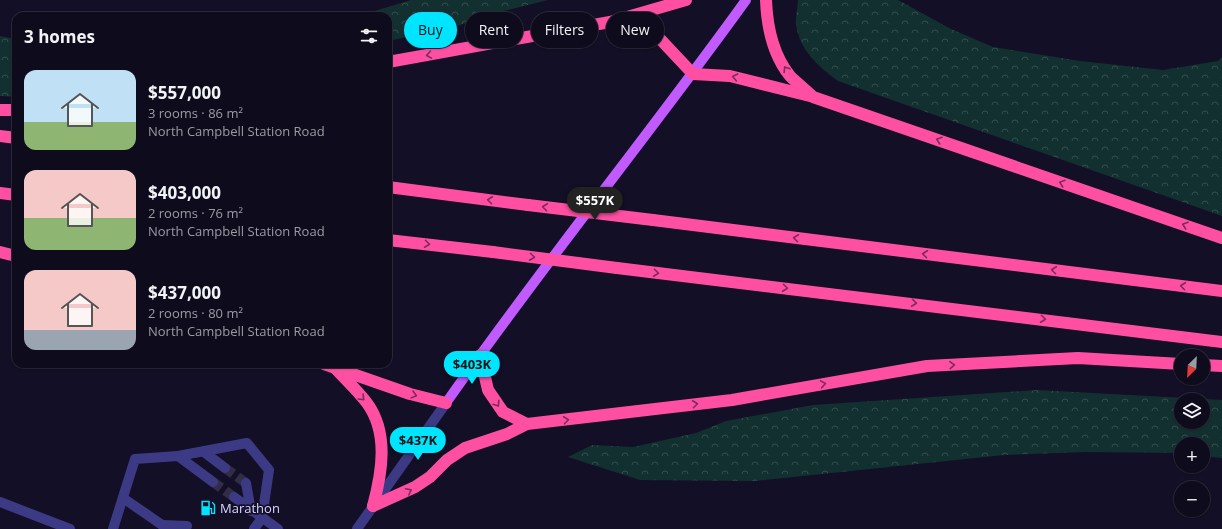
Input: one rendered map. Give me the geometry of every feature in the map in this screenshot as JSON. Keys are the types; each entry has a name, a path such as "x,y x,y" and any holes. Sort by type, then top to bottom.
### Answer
{"highway":[{"path":"645,12 686,0"},
{"path":"766,0 767,20 776,53 790,76 813,97"},
{"path":"392,61 606,23"},
{"path":"664,43 693,74 730,76 813,97 1222,238"},
{"path":"0,110 12,110"},
{"path":"0,136 12,138"},
{"path":"392,188 1222,291"},
{"path":"0,193 12,194"},
{"path":"392,240 1222,342"},
{"path":"0,252 12,255"},
{"path":"480,355 488,390 499,407 503,412 527,424"},
{"path":"373,506 415,487 430,477 447,460 465,448 507,434 527,424 732,400 926,366 1078,358 1174,364"},
{"path":"1210,365 1222,366"},
{"path":"336,369 410,394 446,403"},
{"path":"336,369 366,402 375,416 379,429 382,469 373,506"}],"main road":[{"path":"446,403 480,355 693,74 746,0"}],"street":[{"path":"357,529 446,403"},
{"path":"113,529 135,459 178,456 247,443 269,470 262,518 254,529"},
{"path":"204,452 226,468"},
{"path":"178,456 213,482"},
{"path":"246,483 252,511"},
{"path":"123,498 165,528 187,526"},
{"path":"234,498 278,529"},
{"path":"0,502 70,529"}],"green space":[{"path":"411,0 548,0 501,12 465,12 465,23 457,26 457,12 404,12 404,38 392,40 392,12 371,12"},
{"path":"798,0 898,0 951,29 993,47 1080,61 1163,70 1218,61 1222,57 1222,216 838,81 811,58 802,43 796,25"},
{"path":"0,36 12,38 12,97 0,96"},
{"path":"1037,390 1174,397 1174,429 1210,429 1210,399 1222,400 1222,458 1210,457 1210,437 1174,437 1174,453 1086,452 1004,455 754,481 640,480 568,457 592,445 633,447 696,433 726,421 813,405"}],"tunnel":[{"path":"225,468 246,483"},
{"path":"213,482 234,497"}],"place":[{"name":"Marathon","path":"208,508"}]}
